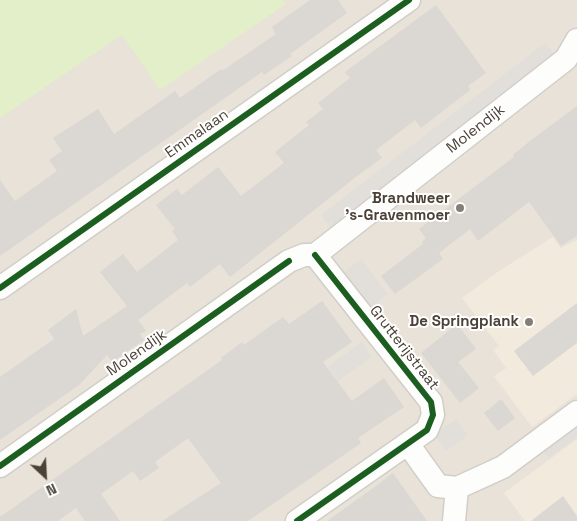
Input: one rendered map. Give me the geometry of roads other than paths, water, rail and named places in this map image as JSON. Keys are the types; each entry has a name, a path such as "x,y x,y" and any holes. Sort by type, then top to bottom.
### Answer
{"street":[{"name":"Emmalaan","path":"0,288 409,0"},
{"name":"Molendijk","path":"0,466 288,261 304,255 315,255 566,58 577,40"},
{"name":"Grutterijstraat","path":"297,521 427,430 433,415 431,402 315,255"},
{"path":"408,444 438,486 457,488 503,467 577,412"},
{"path":"454,521 457,488"}],"place":[{"name":"Brandweer 's-Gravenmoer","path":"460,208"},
{"name":"De Springplank","path":"529,322"}]}
